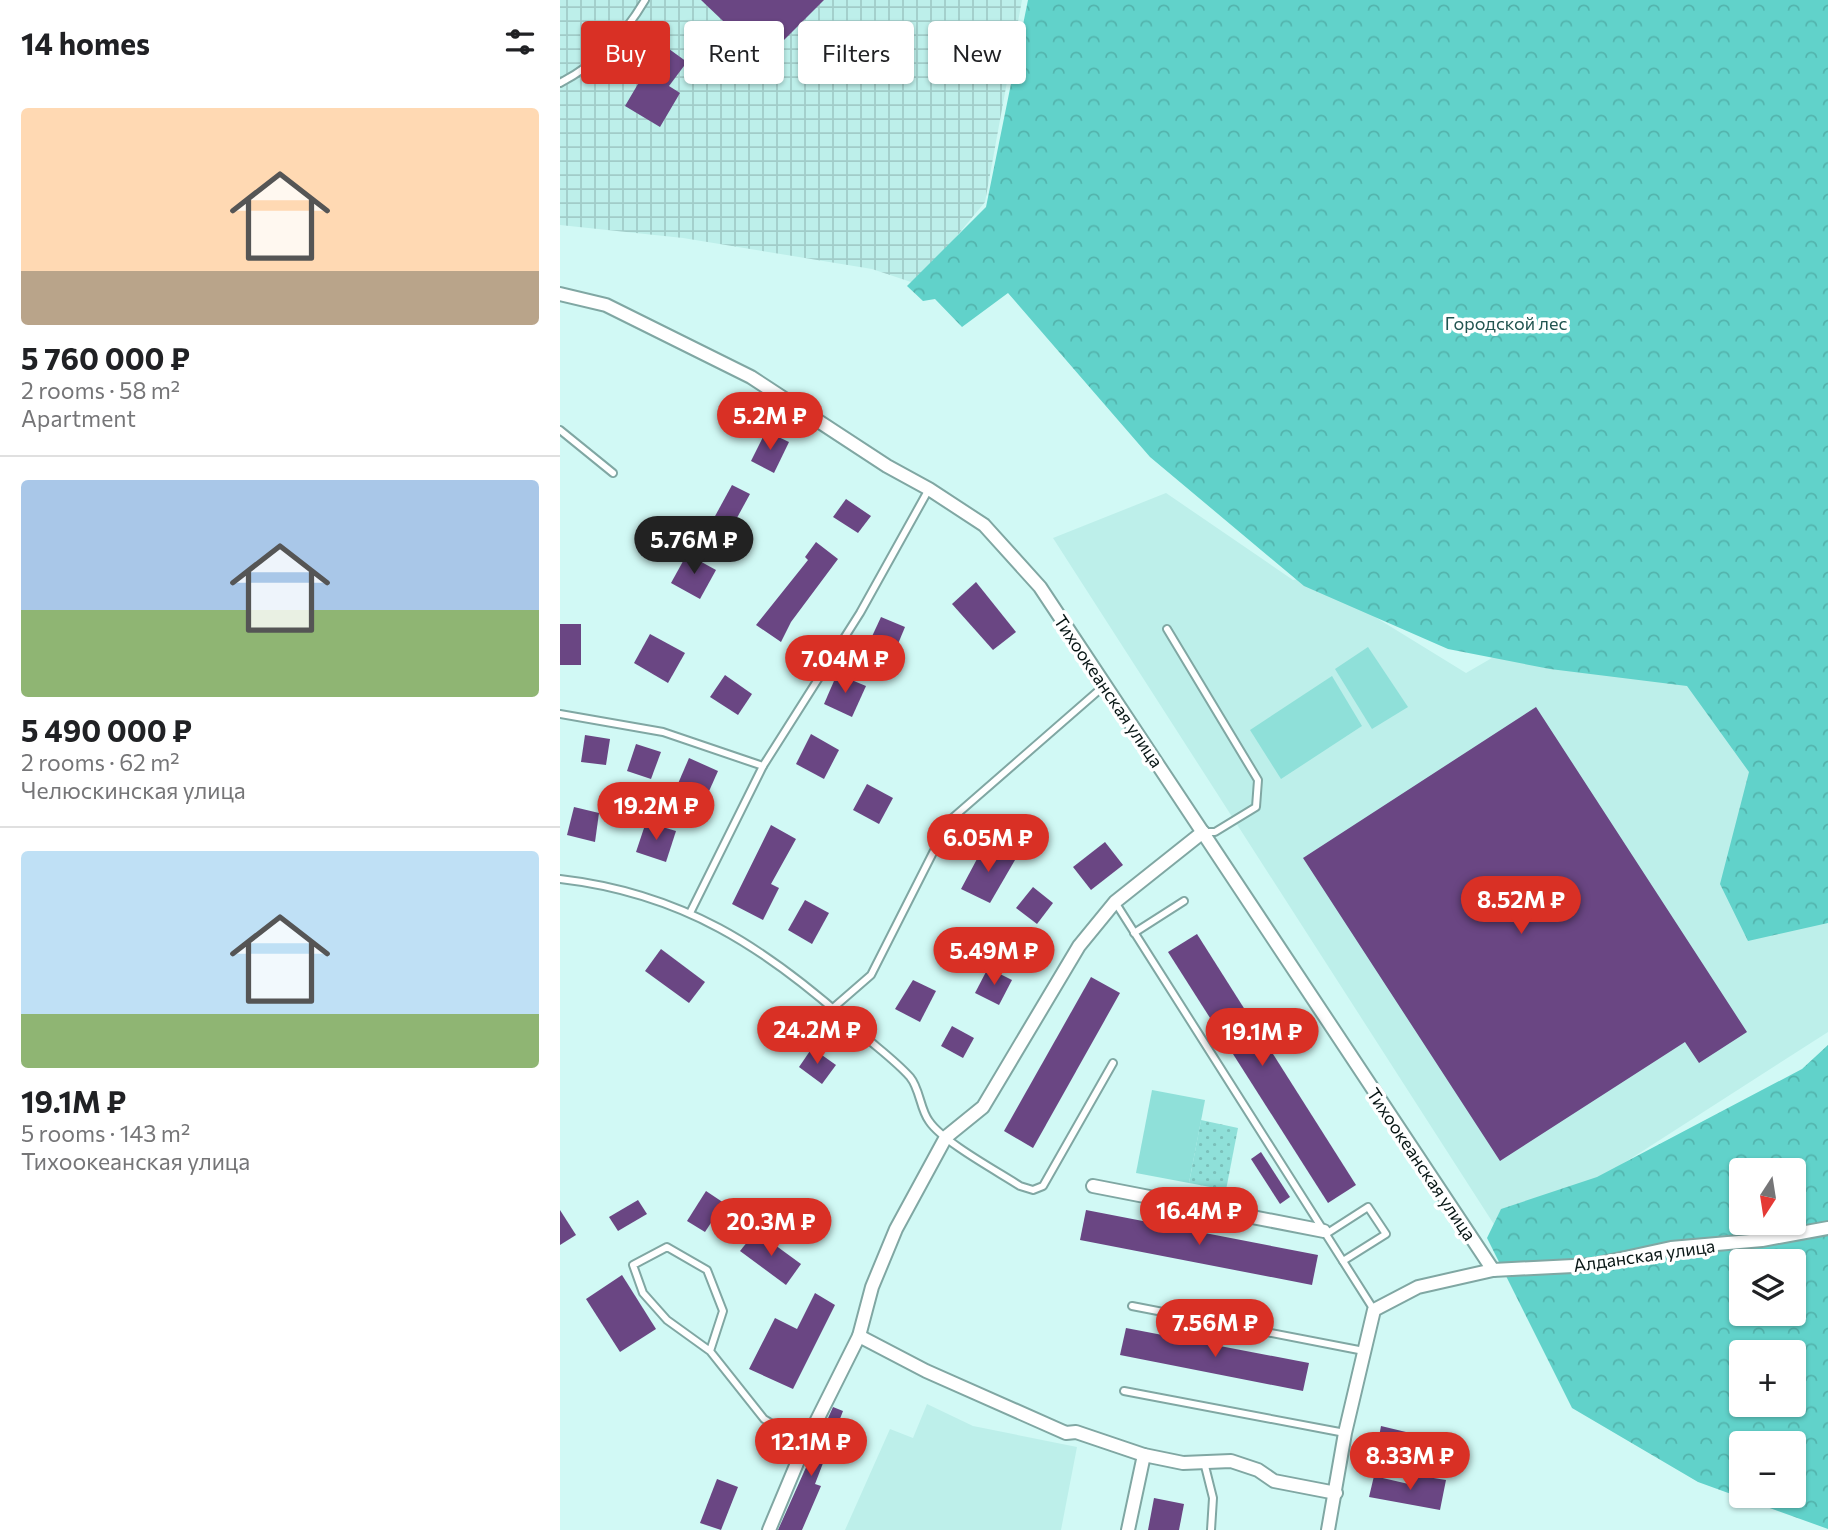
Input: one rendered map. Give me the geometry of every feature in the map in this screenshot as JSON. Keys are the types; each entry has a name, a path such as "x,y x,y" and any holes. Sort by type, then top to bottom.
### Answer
{"street":[{"name":"Тихоокеанская улица","path":"560,294 606,305 751,377 887,466 929,489 984,525 1040,587 1493,1270"},
{"path":"769,1530 805,1444 859,1336 872,1287 896,1229 946,1137 983,1107 1079,946 1115,902 1203,832"},
{"path":"1093,1186 1325,1233"},
{"name":"Алданская улица","path":"1374,1310 1418,1287 1493,1270 1594,1265 1671,1248 1762,1240 1828,1228"},
{"path":"1328,1530 1345,1433 1374,1310"},
{"path":"859,1336 926,1371 1066,1433 1076,1432 1144,1455 1183,1463 1204,1460 1231,1461 1258,1469 1274,1481 1336,1493"},
{"path":"1128,1530 1144,1455"}],"lane":[{"path":"560,83 586,69 626,32 645,0"},
{"path":"560,430 613,473"},
{"path":"691,911 763,766 860,613 929,489"},
{"path":"1167,629 1258,780 1256,807 1215,832 1203,832"},
{"path":"832,1008 871,975 949,821 1105,685"},
{"path":"560,715 663,732 763,766"},
{"path":"560,879 599,883 691,911 765,956 832,1008 911,1079 929,1121 946,1137 1020,1186 1033,1190 1043,1186 1112,1063"},
{"path":"1134,933 1184,901"},
{"path":"1115,902 1374,1310"},
{"path":"1325,1233 1368,1207 1386,1234 1343,1261"},
{"path":"710,1351 723,1311 707,1270 667,1247 634,1265 643,1293 667,1320 710,1351 764,1419 805,1444"},
{"path":"1132,1306 1364,1351"},
{"path":"1124,1391 1345,1433"},
{"path":"1204,1460 1213,1498 1211,1530"}],"shaded area":[{"path":"560,0 1022,0 1018,21 928,21 928,84 1007,84 985,202 917,284 872,269 683,238 560,225"},
{"path":"1166,493 1293,580 1310,577 1466,673 1645,569 1828,852 1828,1032 1504,1240 1053,538"},
{"path":"1368,647 1408,707 1372,729 1335,669"},
{"path":"1332,676 1362,726 1281,779 1250,730"},
{"path":"1152,1090 1205,1100 1189,1183 1136,1173"},
{"path":"1201,1120 1238,1128 1226,1190 1189,1183"},
{"path":"927,1404 973,1426 1077,1447 1061,1530 845,1530 890,1429 913,1438"}],"green space":[{"name":"Городской лес","path":"1028,0 1828,0 1828,923 1748,941 1720,884 1749,772 1687,686 1550,669 1448,649 1304,586 1150,457 1008,293 962,327 935,299 923,301 907,286 986,207 1011,84 1026,84 1026,21 1024,21"},
{"path":"1828,1045 1828,1529 1770,1508 1806,1508 1806,1431 1729,1431 1729,1493 1698,1482 1572,1408 1487,1238 1501,1209 1597,1177 1802,1069"}],"building":[{"path":"701,0 824,0 803,21 798,21 798,26 784,40 784,21 723,21"},
{"path":"670,50 684,60 684,66 669,86 680,93 660,127 625,106 638,84 670,84"},
{"path":"766,431 789,442 774,473 751,461"},
{"path":"732,485 750,494 732,527 714,518"},
{"path":"846,499 871,516 858,533 833,517"},
{"path":"816,542 838,559 791,622 781,642 756,625 808,560 805,557"},
{"path":"687,554 716,570 700,599 671,583"},
{"path":"976,582 1016,632 993,650 952,604"},
{"path":"881,617 905,627 893,656 868,645"},
{"path":"560,624 581,624 581,665 560,665"},
{"path":"650,634 685,653 668,683 634,663"},
{"path":"837,674 866,686 852,717 824,704"},
{"path":"725,675 752,694 738,715 710,697"},
{"path":"1536,707 1747,1032 1699,1063 1685,1042 1500,1161 1303,858"},
{"path":"811,734 839,750 824,779 796,764"},
{"path":"585,735 610,739 606,765 581,762"},
{"path":"636,744 661,752 651,779 627,771"},
{"path":"689,758 718,771 706,798 677,786"},
{"path":"867,784 893,798 879,824 853,810"},
{"path":"574,807 599,813 595,842 567,835"},
{"path":"646,822 676,831 666,862 636,852"},
{"path":"771,825 796,839 771,884 779,888 763,920 732,904"},
{"path":"1105,842 1123,865 1091,890 1073,867"},
{"path":"985,844 1015,860 990,903 961,889"},
{"path":"1033,887 1053,903 1037,924 1016,908"},
{"path":"805,900 829,913 812,944 788,930"},
{"path":"1197,934 1356,1185 1328,1203 1168,952"},
{"path":"661,949 705,982 689,1003 645,971"},
{"path":"988,968 1012,980 999,1005 975,993"},
{"path":"1091,977 1120,993 1033,1148 1004,1131"},
{"path":"913,980 936,991 920,1022 895,1009"},
{"path":"952,1026 974,1038 963,1058 941,1046"},
{"path":"812,1048 836,1065 822,1084 799,1067"},
{"path":"1261,1152 1290,1197 1280,1204 1251,1159"},
{"path":"706,1191 724,1203 705,1232 687,1221"},
{"path":"638,1200 647,1214 618,1231 609,1217"},
{"path":"560,1210 576,1235 560,1245"},
{"path":"1086,1210 1318,1255 1312,1285 1080,1240"},
{"path":"756,1231 801,1264 786,1285 740,1251"},
{"path":"622,1275 656,1329 620,1352 586,1299"},
{"path":"815,1293 835,1305 793,1389 749,1369 775,1318 797,1329"},
{"path":"1126,1328 1309,1363 1303,1391 1120,1355"},
{"path":"833,1407 843,1411 815,1484 821,1486 802,1530 778,1530"},
{"path":"1381,1426 1406,1432 1401,1457 1376,1453"},
{"path":"1415,1475 1446,1480 1440,1510 1369,1497 1374,1476 1413,1485"},
{"path":"717,1479 738,1487 721,1530 700,1523"},
{"path":"1154,1498 1184,1504 1179,1530 1148,1530"}]}
